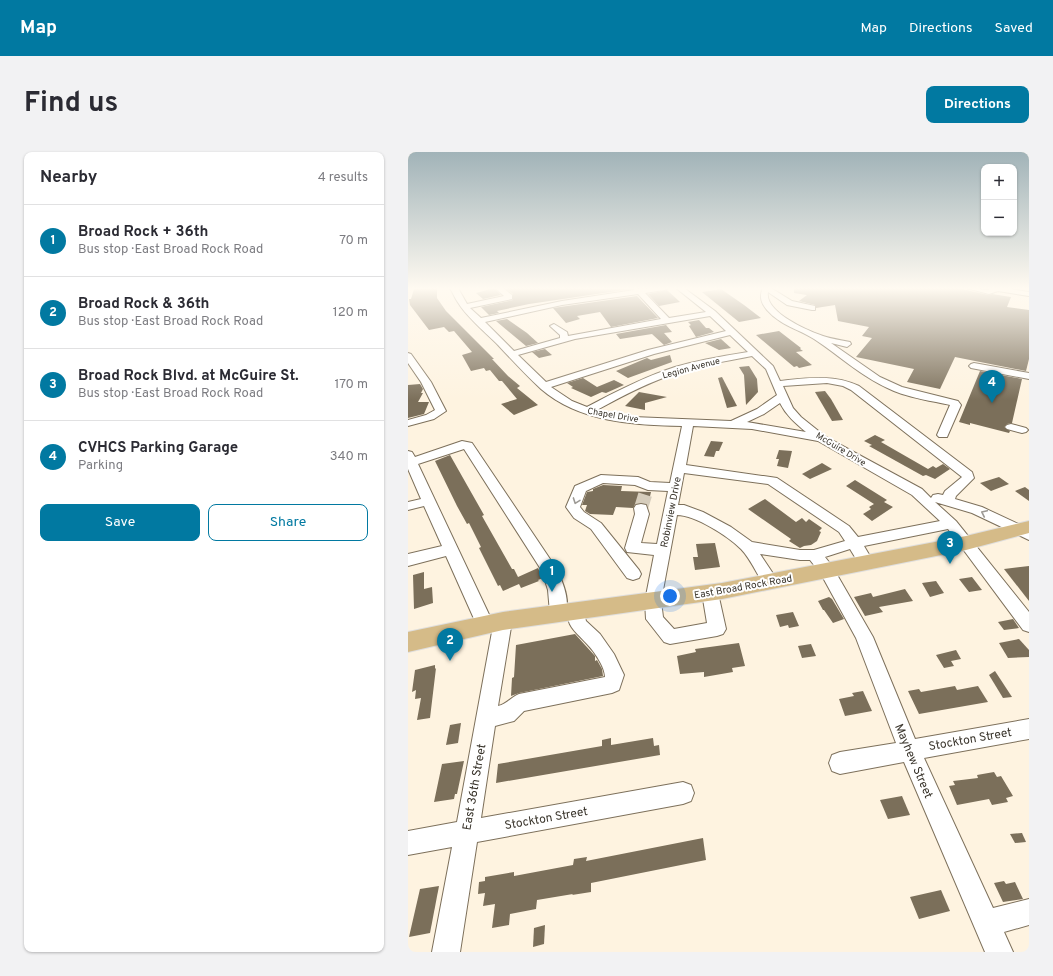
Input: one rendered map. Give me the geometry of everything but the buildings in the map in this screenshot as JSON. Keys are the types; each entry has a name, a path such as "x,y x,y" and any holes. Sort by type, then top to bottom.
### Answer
{"main road":[{"name":"East Broad Rock Road","path":"408,642 494,623 710,593 1026,531"}],"street":[{"name":"Chapel Drive","path":"482,325 544,386 568,403 587,411 629,419 730,424 768,428 822,439"},
{"path":"512,354 565,340 644,325"},
{"name":"McGuire Drive","path":"725,325 770,368 781,396 788,409 797,419 822,439 917,492 951,524 1028,623"},
{"path":"794,325 816,337 877,379 898,389 954,403 956,405 943,435"},
{"path":"554,326 564,334 563,338 565,340"},
{"path":"544,386 651,352 732,332"},
{"path":"544,337 551,344"},
{"path":"816,337 848,344"},
{"name":"Legion Avenue","path":"587,411 642,383 669,372 698,364 754,353"},
{"path":"408,356 426,382 441,410 430,417 408,423"},
{"path":"974,366 1029,376"},
{"path":"777,384 831,380 844,383 855,388 968,475 966,482 950,494 948,500"},
{"path":"730,424 762,412 781,396"},
{"name":"Robinview Drive","path":"653,601 688,422"},
{"path":"1011,427 1022,430"},
{"path":"486,718 507,714 519,703 612,684 614,675 608,660 594,639 567,612 559,600 549,569 468,446 462,445 410,462 451,549 494,623"},
{"path":"679,468 772,481 844,529 866,563"},
{"path":"633,574 595,524 581,518 573,506 580,489 600,480 638,481 647,489 675,487"},
{"name":"McGuire Drive","path":"917,492 948,500 977,510 1026,531"},
{"path":"408,506 429,501"},
{"path":"632,548 642,514 641,508"},
{"path":"671,510 684,510 698,515 726,530 748,547 770,581"},
{"path":"748,547 814,555 854,543 951,524"},
{"path":"618,555 632,548 663,550"},
{"path":"408,560 451,549"},
{"name":"Mayhew Street","path":"814,555 827,570 864,637 909,750 999,952"},
{"path":"653,601 655,618 670,637 717,629 710,593"},
{"name":"East 36th Street","path":"446,952 486,718 494,623"},
{"name":"Stockton Street","path":"840,764 909,750 1029,729"},
{"name":"Stockton Street","path":"408,843 683,793"},
{"path":"986,923 1029,912"}],"tunnel":[{"path":"641,508 646,492"}],"place":[{"name":"CVHCS Parking Garage","path":"992,403"},
{"name":"Broad Rock Blvd. at McGuire St.","path":"950,564"},
{"name":"Broad Rock + 36th","path":"552,592"},
{"name":"Broad Rock & 36th","path":"450,661"}]}
